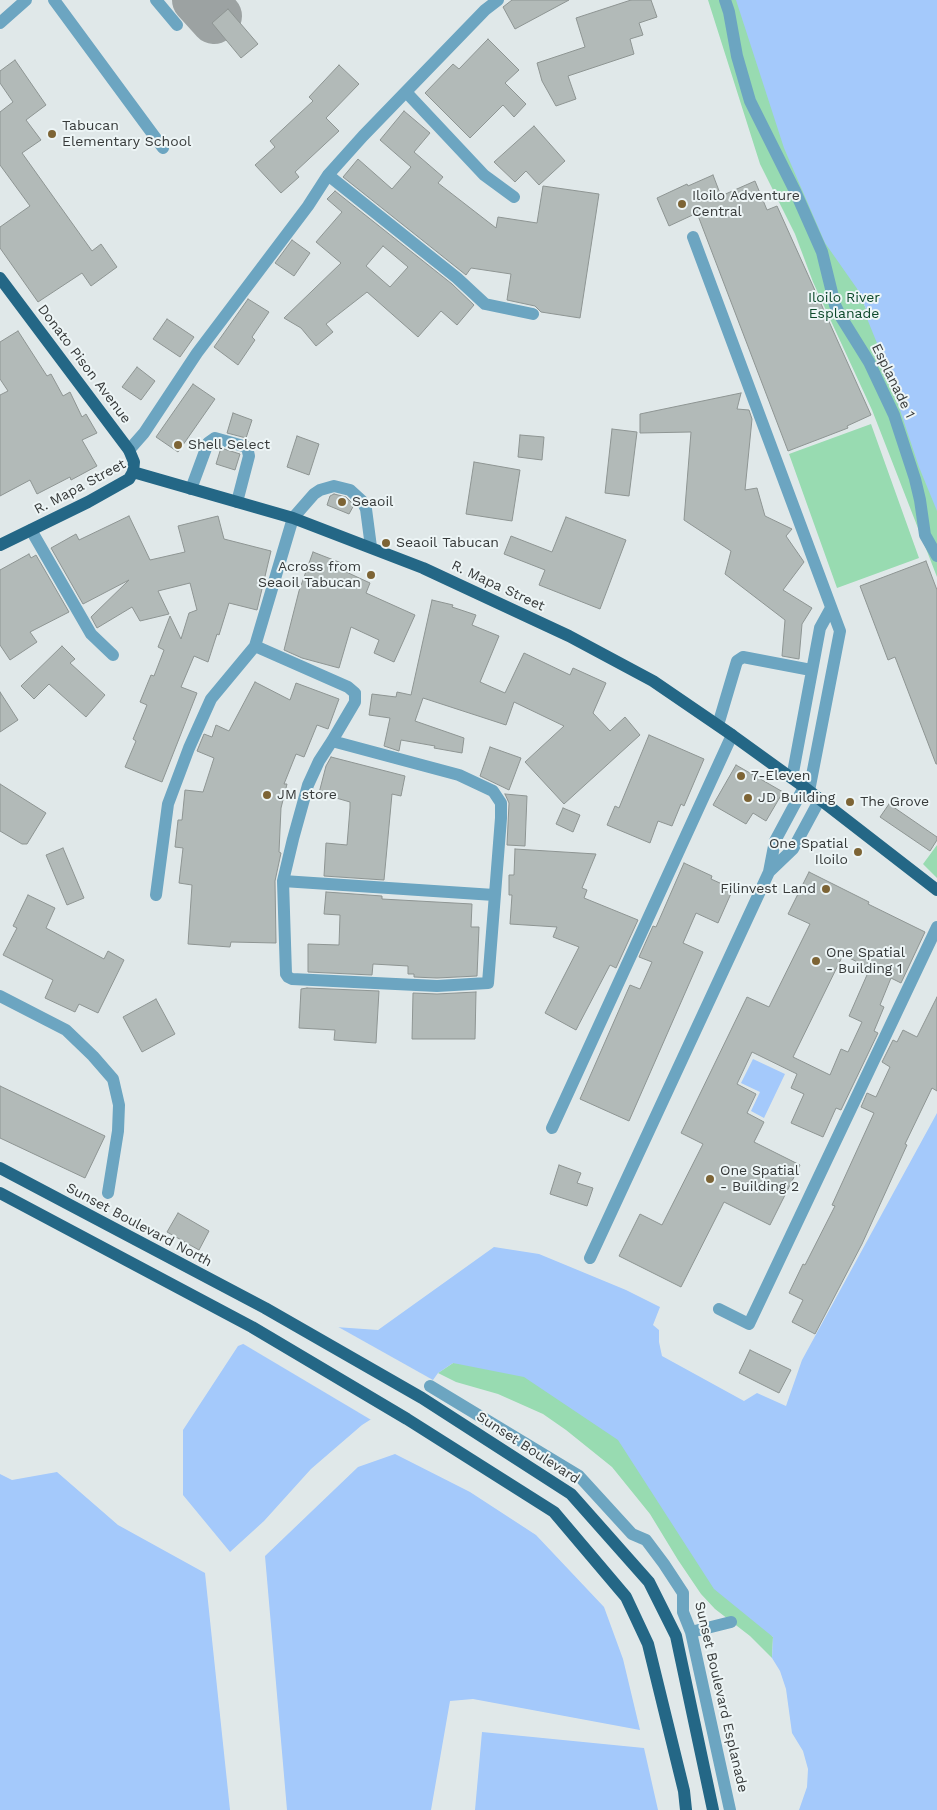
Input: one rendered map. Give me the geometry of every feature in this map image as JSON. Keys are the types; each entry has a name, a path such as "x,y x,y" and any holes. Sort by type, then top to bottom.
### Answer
{"main road":[{"name":"Donato Pison Avenue","path":"0,278 129,450 134,462 133,472"},
{"name":"R. Mapa Street","path":"0,545 88,502 129,479 133,472 293,518 423,568 569,636 653,681 792,778 936,885"},
{"name":"Sunset Boulevard North","path":"0,1168 265,1308"},
{"path":"0,1193 252,1327 408,1419 554,1512 626,1597 648,1644 684,1791 686,1810"},
{"name":"Sunset Boulevard","path":"265,1308 422,1398 571,1494 649,1582 676,1636 713,1810"}],"street":[{"path":"0,23 26,0"},
{"path":"54,0 163,148"},
{"path":"156,0 178,25"},
{"path":"129,450 144,433 196,353 308,206 328,175 362,136 485,10 498,0"},
{"name":"Esplanade 1","path":"725,0 737,56 750,101 819,244 835,305 869,362 894,415 915,479 925,535 937,556"},
{"path":"406,92 484,175 514,197"},
{"path":"328,175 457,278 485,304 533,314"},
{"path":"590,1258 769,872 775,841 807,789 840,631 693,237"},
{"path":"191,490 208,443 215,438 247,447 249,456 237,502"},
{"path":"156,894 168,804 189,748 211,699 255,646 293,518 314,494 320,490 334,486 350,490 362,501 366,509 371,547"},
{"path":"31,530 91,634 113,655"},
{"path":"792,778 820,628 831,608"},
{"path":"255,646 348,686 355,693 355,702 332,741 308,785 283,881 286,974 288,977 292,979 437,986 488,983 501,803 493,791 460,775 332,741"},
{"path":"718,725 737,661 743,657 811,670"},
{"path":"552,1128 732,735"},
{"path":"769,872 793,849 820,799"},
{"path":"283,881 494,895"},
{"path":"719,1309 749,1324 937,927"},
{"path":"0,996 66,1030 113,1079 119,1105 118,1131 108,1193"},
{"name":"Sunset Boulevard Esplanade","path":"430,1386 579,1476 632,1534 646,1540 664,1564 683,1593 683,1612 691,1632 730,1810"},
{"path":"691,1632 731,1622"}],"green space":[{"name":"Iloilo River Esplanade","path":"708,0 758,0 866,309 866,315 937,443 937,577 872,410 813,282 795,234 760,164"},
{"path":"871,424 919,558 837,588 789,454"},
{"path":"937,845 937,878 923,864"},
{"path":"453,1363 521,1364 619,1435 773,1637 772,1658 750,1636 715,1609 701,1594 650,1514 612,1467 543,1414 498,1394 456,1382 438,1373"}],"water":[{"path":"736,0 937,0 937,511 919,467 858,290 825,243 784,148"},
{"path":"753,1059 785,1074 764,1118 751,1111 760,1092 741,1083"},
{"path":"937,1113 937,1810 799,1810 807,1787 808,1769 803,1751 792,1733 786,1689 780,1671 772,1658 773,1637 714,1589 618,1440 524,1377 453,1363 438,1373 433,1380 362,1425 311,1469 264,1521 230,1552 183,1495 183,1430 238,1346 293,1324 378,1330 494,1247 539,1254 626,1290 660,1307 653,1325 659,1330 662,1356 744,1401 757,1393 786,1406 802,1360"},
{"path":"395,1454 470,1492 536,1535 604,1607 623,1659 640,1730 473,1699 450,1701 431,1810 287,1810 265,1556 358,1467"},
{"path":"57,1472 118,1525 205,1573 230,1810 0,1810 0,1474 12,1480"},
{"path":"482,1732 644,1748 658,1810 475,1810"}],"pier":[{"path":"292,1321 333,1324 433,1380 430,1384 373,1421 240,1342"}],"building":[{"path":"512,0 569,0 515,29 503,7"},
{"path":"631,0 651,0 657,17 639,23 643,35 630,39 634,54 568,76 576,99 556,106 542,81 537,63 585,47 576,18"},
{"path":"228,9 258,44 241,58 212,23"},
{"path":"488,39 519,70 505,83 526,104 514,117 503,105 470,138 425,93 453,64 459,69"},
{"path":"15,60 46,105 26,120 41,140 22,153 92,251 101,244 117,267 91,286 82,273 38,302 0,248 0,227 30,206 0,165 0,112 13,102 0,83 0,71"},
{"path":"339,65 359,84 326,118 339,131 295,172 299,177 281,193 255,165 275,147 270,141 313,101 309,97"},
{"path":"404,111 430,133 414,152 443,177 438,183 496,228 498,217 537,223 543,186 599,194 580,318 541,312 535,306 507,300 511,274 471,268 466,275 343,177 358,159 392,189 411,167 380,140"},
{"path":"534,126 565,161 539,185 526,171 515,182 494,162"},
{"path":"713,175 721,196 755,181 767,210 777,206 871,415 847,426 848,428 788,451 697,213 669,226 657,198 687,184 688,186"},
{"path":"335,191 452,284 474,305 457,325 441,311 418,337 367,292 326,324 333,332 316,346 301,328 284,318 341,263 316,242 342,212 327,199","holes":["383,246 408,267 390,287 366,266"]},
{"path":"292,240 310,253 294,276 275,263"},
{"path":"248,299 269,312 252,337 255,340 238,365 214,347"},
{"path":"167,319 194,337 180,357 153,339"},
{"path":"18,331 47,376 51,374 63,396 70,392 82,417 86,414 97,433 82,440 97,466 71,480 70,477 37,494 30,480 0,496 0,395 8,391 0,379 0,342"},
{"path":"137,367 155,381 141,400 122,387"},
{"path":"193,384 215,399 178,452 156,437"},
{"path":"741,393 737,409 749,410 752,419 745,490 757,488 765,516 792,529 786,536 804,562 783,590 812,608 802,624 799,659 782,656 785,620 725,574 731,551 684,520 691,432 640,433 640,414"},
{"path":"233,413 252,420 246,438 227,433"},
{"path":"612,429 637,432 629,496 605,493"},
{"path":"520,435 544,437 542,460 518,457"},
{"path":"297,436 319,444 309,475 287,467"},
{"path":"221,448 240,454 235,470 216,464"},
{"path":"474,462 520,470 512,521 466,514"},
{"name":"Seaoil","path":"334,494 346,497 354,505 349,514 327,505 330,496"},
{"path":"129,516 150,560 185,552 178,526 218,516 224,539 271,551 257,610 229,603 208,662 194,656 181,687 197,693 162,782 125,767 136,741 133,739 147,705 140,702 151,675 154,676 164,650 158,647 170,616 181,639 189,613 197,610 190,583 158,591 169,614 140,621 132,607 97,628 91,617 129,580 83,604 51,548 76,534 79,540"},
{"path":"566,517 626,540 600,609 539,585 545,570 504,554 511,536 552,552"},
{"path":"313,552 344,564 342,570 370,583 366,593 415,615 394,662 374,653 379,640 351,627 339,668 302,658 284,650 299,591"},
{"path":"29,554 31,558 36,555 69,612 30,632 37,642 10,660 0,645 0,570"},
{"path":"926,561 937,590 937,764 895,657 888,660 860,586"},
{"path":"432,600 453,605 452,607 476,615 472,625 499,636 480,682 505,693 524,653 570,675 573,668 606,683 593,713 610,731 625,717 640,735 564,804 525,762 564,726 514,702 506,725 423,698 415,721 464,738 462,753 401,740 399,751 384,746 390,718 369,715 372,694 396,697 397,692 411,695"},
{"path":"62,646 75,659 70,663 105,695 86,717 49,684 34,699 21,686"},
{"path":"255,682 290,700 296,683 339,699 328,729 317,725 304,757 296,754 284,784 287,784 281,808 279,852 281,853 275,881 276,943 231,942 230,947 188,944 192,885 179,883 183,848 175,847 178,820 182,820 185,790 203,792 214,758 197,751 204,734 212,737 216,725 229,731"},
{"path":"0,692 18,720 0,732"},
{"path":"649,735 704,759 684,806 681,804 672,826 658,821 650,843 607,825 615,806 619,808"},
{"path":"490,747 521,758 509,790 480,776"},
{"path":"331,757 405,776 401,796 392,794 384,880 324,876 326,843 347,845 350,808 350,802 319,793 326,766"},
{"name":"JD Building","path":"736,765 783,792 766,821 753,813 746,824 713,805"},
{"path":"0,784 46,813 27,844 22,844 0,831"},
{"path":"505,794 527,796 525,846 507,845 509,803"},
{"path":"889,804 937,837 930,851 880,817"},
{"path":"563,808 580,815 573,832 556,824"},
{"path":"63,848 84,898 67,905 46,855"},
{"path":"515,849 596,854 582,888 587,890 584,898 638,920 616,968 610,965 576,1030 545,1013 579,947 553,937 557,927 510,924 512,895 509,895 509,875 514,875"},
{"path":"684,863 712,876 711,879 733,889 718,923 696,913 683,943 703,952 629,1121 580,1099 630,985 640,989 652,962 639,957 653,926 656,927"},
{"path":"809,872 925,932 901,983 891,978 880,1005 884,1007 874,1031 878,1033 841,1110 836,1108 823,1137 791,1123 804,1094 791,1088 797,1074 752,1052 737,1084 756,1094 747,1113 764,1122 754,1142 800,1165 770,1225 724,1202 681,1287 619,1256 640,1214 662,1225 703,1144 681,1133 747,997 769,1007 810,924 788,914","holes":["843,955 870,968 849,1016 862,1022 848,1052 841,1049 830,1075 793,1057"]},
{"path":"326,892 382,896 382,899 472,904 471,927 479,927 477,976 414,977 414,974 408,974 408,966 373,964 372,975 308,972 308,944 339,945 340,915 324,914"},
{"path":"28,895 55,908 46,928 104,959 108,951 124,960 98,1013 79,1004 75,1012 45,998 53,980 3,955 17,928 13,926"},
{"path":"301,989 379,991 376,1043 334,1040 335,1030 299,1028"},
{"path":"476,992 475,1039 412,1039 413,993"},
{"path":"937,997 937,1091 932,1088 905,1144 907,1145 862,1244 815,1334 792,1322 803,1300 789,1293 835,1206 832,1205 874,1113 861,1107 867,1093 876,1097 890,1067 882,1062 893,1040 897,1042 903,1030 917,1037"},
{"path":"156,999 175,1034 142,1052 123,1017"},
{"path":"0,1086 105,1136 85,1178 0,1138"},
{"path":"559,1165 581,1173 577,1183 593,1188 587,1206 550,1194"},
{"path":"178,1213 209,1231 199,1250 167,1232"},
{"path":"750,1350 791,1370 779,1393 739,1373"}],"taxiway":[{"path":"195,0 214,21 219,16 204,0"}],"place":[{"name":"Tabucan Elementary School","path":"52,134"},
{"name":"Iloilo Adventure Central","path":"682,204"},
{"name":"Shell Select","path":"178,445"},
{"name":"Seaoil","path":"342,502"},
{"name":"Seaoil Tabucan","path":"386,543"},
{"name":"Across from Seaoil Tabucan","path":"371,575"},
{"name":"7-Eleven","path":"741,776"},
{"name":"JM store","path":"267,795"},
{"name":"JD Building","path":"748,798"},
{"name":"The Grove","path":"850,802"},
{"name":"One Spatial Iloilo","path":"858,852"},
{"name":"Filinvest Land","path":"826,889"},
{"name":"One Spatial - Building 1","path":"816,961"},
{"name":"One Spatial - Building 2","path":"710,1179"}]}
